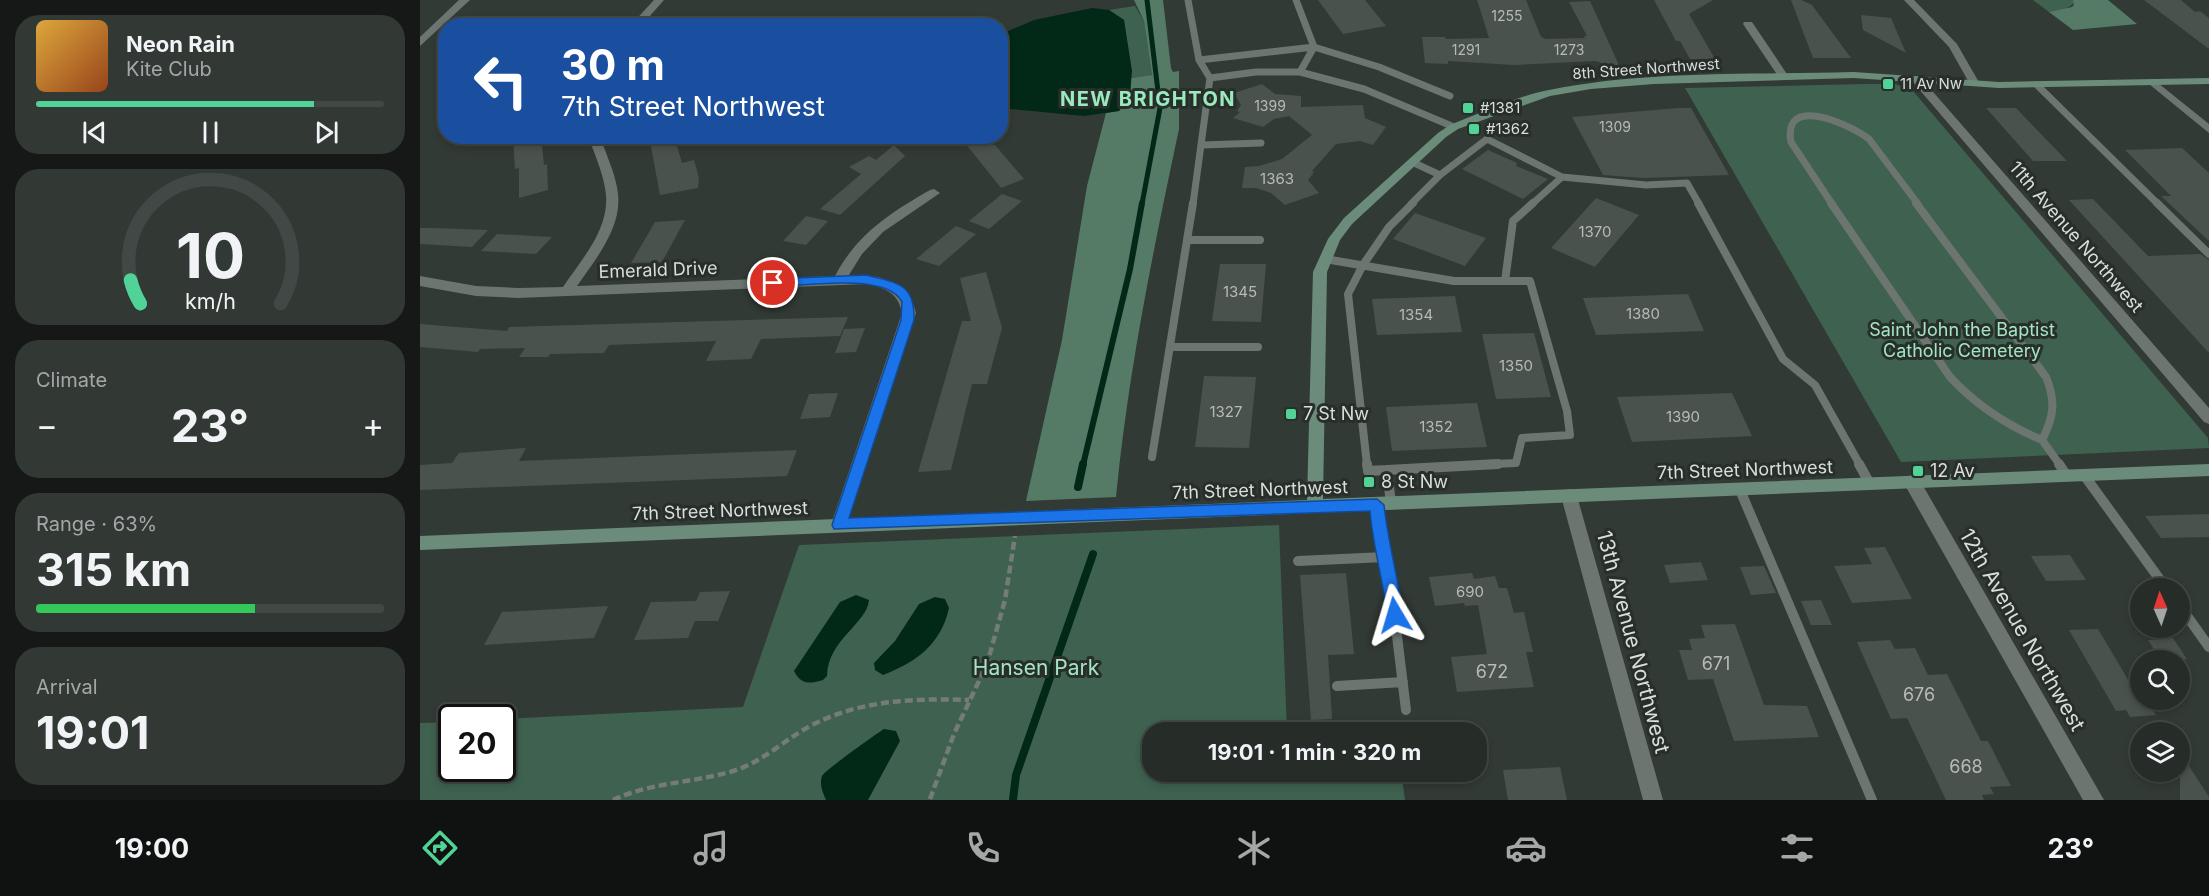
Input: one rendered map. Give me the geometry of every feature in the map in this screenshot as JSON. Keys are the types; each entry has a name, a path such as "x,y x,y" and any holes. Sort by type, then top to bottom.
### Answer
{"street":[{"path":"447,18 465,0"},
{"path":"642,18 659,0"},
{"path":"1909,0 1953,46 1975,84"},
{"path":"1748,24 1784,77"},
{"path":"420,44 438,26"},
{"name":"8th Street Northwest","path":"1315,507 1320,272 1334,239 1348,221 1454,127 1538,97 1570,89 1654,81 1854,75 1975,84 2209,81"},
{"name":"11th Avenue Northwest","path":"1916,79 2209,418"},
{"path":"2153,82 2209,130"},
{"path":"567,291 589,258 610,216 610,186 597,144"},
{"path":"839,281 858,245 873,231 934,193"},
{"name":"Emerald Drive","path":"420,281 476,291 518,293 866,279 895,286 904,294 909,313 839,525"},
{"name":"7th Street Northwest","path":"420,543 2209,470"},
{"name":"12th Avenue Northwest","path":"1912,482 2094,800"},
{"name":"13th Avenue Northwest","path":"1569,496 1653,800"}],"lane":[{"path":"1152,457 1202,145 1210,78 1198,60 1188,0"},
{"path":"1296,0 1314,47"},
{"path":"1198,60 1314,47 1379,68 1450,96"},
{"path":"1300,72 1314,47"},
{"path":"1210,78 1256,72 1300,72 1364,89 1454,127"},
{"path":"2037,85 2209,254"},
{"path":"2042,440 2052,423 2055,397 2046,377 1869,139 1857,128 1832,117 1811,116 1793,123 1789,131 1791,142 1938,363 1956,384 2006,426 2042,440 2067,476"},
{"path":"1325,259 1363,265 1454,281 1530,281 1567,411 1570,435 1522,438 1516,463 1368,471 1348,294 1363,265 1389,227 1440,175 1487,139 1562,177 1646,185 1687,183 1783,359 1815,385 1870,484"},
{"path":"1202,145 1261,143"},
{"path":"1412,162 1440,175"},
{"path":"1505,281 1513,221 1562,177"},
{"path":"1187,240 1260,240"},
{"path":"1170,347 1258,347"},
{"path":"1387,470 1381,548 1389,570 1406,710"},
{"path":"2084,475 2159,578"},
{"path":"1740,490 1872,800"},
{"path":"1298,561 1385,557"},
{"path":"2190,620 2209,647"},
{"path":"1337,686 1403,682"}],"path":[{"path":"936,800 930,800 954,734 987,664 1005,600 1015,537"},
{"path":"613,800 637,788 733,771 769,756 812,725 870,705 904,699 969,700"}],"green space":[{"path":"2033,0 2073,0 2075,3 2065,9 2049,12"},
{"path":"1135,6 1144,21 1152,75 1131,78 1124,20 1109,10"},
{"name":"Saint John the Baptist Catholic Cemetery","path":"1895,84 1913,91 2208,438 2209,448 1901,462 1685,88"},
{"name":"Hansen Park","path":"1279,525 1287,722 1142,722 1142,782 1403,782 1405,800 420,800 420,723 438,722 438,782 516,782 516,718 743,707 799,545"}],"shaded area":[{"path":"1134,0 1163,0 1171,68 1173,72 1179,71 1179,129 1134,358 1116,497 1026,501 1062,340 1087,186 1106,113 1119,111 1130,95 1131,78 1152,75 1144,21"},
{"path":"2073,0 2108,0 2137,24 2073,30 2049,12 2072,7"},
{"path":"1092,8 1109,10 1124,20 1132,71 1130,95 1119,111 1084,116 1008,109 1008,31 1034,20"},
{"path":"856,595 869,600 867,609 834,652 827,676 823,680 814,682 803,681 794,671 840,602"},
{"path":"935,597 945,599 949,608 934,642 917,658 895,670 883,675 875,670 874,663 895,641 919,604"},
{"path":"884,729 896,731 900,741 868,800 826,800 821,785 822,776 840,760"}],"building":[{"path":"1318,0 1365,0 1386,26 1343,34"},
{"path":"1477,0 1526,0 1541,37 1546,39 1585,38 1584,36 1587,36 1569,2 1590,1 1622,72 1610,78 1602,63 1595,61 1514,65 1448,61 1448,64 1425,63 1422,37 1489,38"},
{"path":"1654,0 1713,0 1689,14 1715,59 1690,59 1680,41 1676,41"},
{"path":"1791,0 1801,0 1812,5 1851,58 1813,58"},
{"path":"2144,0 2181,0 2195,12 2200,11 2209,18 2209,49"},
{"path":"1861,15 1891,18 1906,53 1863,30"},
{"path":"1262,84 1275,94 1301,96 1301,107 1363,105 1365,118 1386,127 1373,145 1360,141 1336,144 1312,171 1314,172 1308,180 1319,193 1285,205 1271,193 1256,188 1242,188 1245,167 1259,166 1282,159 1312,135 1289,116 1274,119 1263,127 1233,118 1240,112 1237,111 1241,105 1234,93"},
{"path":"1691,108 1729,175 1644,178 1603,175 1572,117"},
{"path":"1986,108 2016,108 2067,161 2033,161"},
{"path":"513,144 542,144 544,165 547,164 548,190 519,198 519,168 515,169"},
{"path":"650,144 676,144 682,163 694,160 699,178 698,188 660,195"},
{"path":"966,144 995,145 1024,179 1001,188"},
{"path":"894,145 905,156 840,215 820,209 861,174 849,167 869,156 876,160"},
{"path":"2182,148 2209,173 2209,241 2161,196 2171,196 2125,150"},
{"path":"1488,150 1517,163 1516,166 1548,179 1523,199 1462,169"},
{"path":"1002,194 1022,201 989,229 969,221"},
{"path":"1596,198 1639,215 1595,267 1551,248"},
{"path":"2093,199 2148,256 2200,254 2209,260 2209,353 2069,200"},
{"path":"1415,213 1486,238 1465,266 1393,239"},
{"path":"806,216 828,221 806,245 783,241"},
{"path":"685,220 662,262 631,263 655,222"},
{"path":"956,226 976,234 939,266 916,259"},
{"path":"420,228 488,230 472,247 420,244"},
{"path":"497,234 552,237 536,254 481,251"},
{"path":"1220,264 1266,264 1261,322 1212,321"},
{"path":"986,272 1002,328 987,384 972,384 951,470 918,472 962,321 971,321 960,278"},
{"path":"1688,294 1704,331 1596,335 1583,298"},
{"path":"1455,296 1462,332 1377,335 1372,299"},
{"path":"848,317 840,336 761,339 751,359 706,361 716,341 609,345 604,353 550,354 548,357 519,357 525,348 480,349 478,352 420,347 420,324 507,331 509,327"},
{"path":"865,328 856,352 835,353 844,329"},
{"path":"1534,333 1551,397 1496,399 1482,334"},
{"path":"1204,376 1256,377 1249,448 1195,447"},
{"path":"838,393 830,417 800,419 809,394"},
{"path":"1732,393 1752,436 1632,442 1617,397"},
{"path":"1477,403 1487,447 1392,451 1386,407"},
{"path":"526,448 519,461 797,450 787,476 420,490 420,465 452,463 459,453"},
{"path":"2209,514 2209,537 2161,538 2145,516"},
{"path":"1885,547 1912,599 1852,603 1834,566 1872,564 1864,548"},
{"path":"2070,555 2086,580 2046,581 2031,556"},
{"path":"1701,562 1708,580 1670,583 1664,565"},
{"path":"1764,566 1776,593 1751,595 1740,567"},
{"path":"1346,573 1354,654 1328,655 1332,719 1311,720 1300,575"},
{"path":"1472,573 1474,579 1495,576 1499,588 1507,588 1514,613 1524,612 1533,652 1526,652 1534,687 1457,692 1451,657 1487,654 1478,605 1465,606 1464,603 1435,606 1429,577"},
{"path":"730,591 718,621 695,621 688,638 634,640 651,602 696,601 700,592"},
{"path":"1821,600 1832,625 1811,625 1801,601"},
{"path":"608,606 594,638 484,645 502,612"},
{"path":"1735,624 1764,705 1807,706 1819,737 1734,741 1713,679 1688,680 1679,650 1692,650 1689,639 1705,638 1701,625"},
{"path":"2098,629 2130,683 2130,710 2153,710 2156,715 2130,717 2126,710 2116,711 2069,630"},
{"path":"2173,638 2181,650 2154,650 2148,640"},
{"path":"1890,640 1895,649 1915,648 1928,675 1947,674 1981,741 1988,741 2011,786 1990,787 1994,794 1982,795 1984,800 1946,800 1907,718 1891,719 1857,642"},
{"path":"1560,767 1567,800 1508,800 1503,770"},
{"path":"2190,768 2209,800 2180,800 2180,782 2190,782"}],"waterway":[{"path":"1142,204 1160,108 1147,0"},
{"path":"1083,465 1130,269 1142,203"},
{"path":"1078,487 1083,464"},
{"path":"1013,800 1016,775 1093,554"}],"place":[{"name":"11 Av Nw","path":"1888,84"},
{"name":"#1381","path":"1468,108"},
{"name":"#1362","path":"1474,129"},
{"name":"7 St Nw","path":"1291,414"},
{"name":"12 Av","path":"1918,471"},
{"name":"8 St Nw","path":"1369,482"}],"district":[{"name":"NEW BRIGHTON","path":"1148,99"}],"route":[{"path":"773,283 866,279 895,286 904,294 908,302 907,320 839,525 1377,505 1381,548 1389,570 1395,615"}]}
